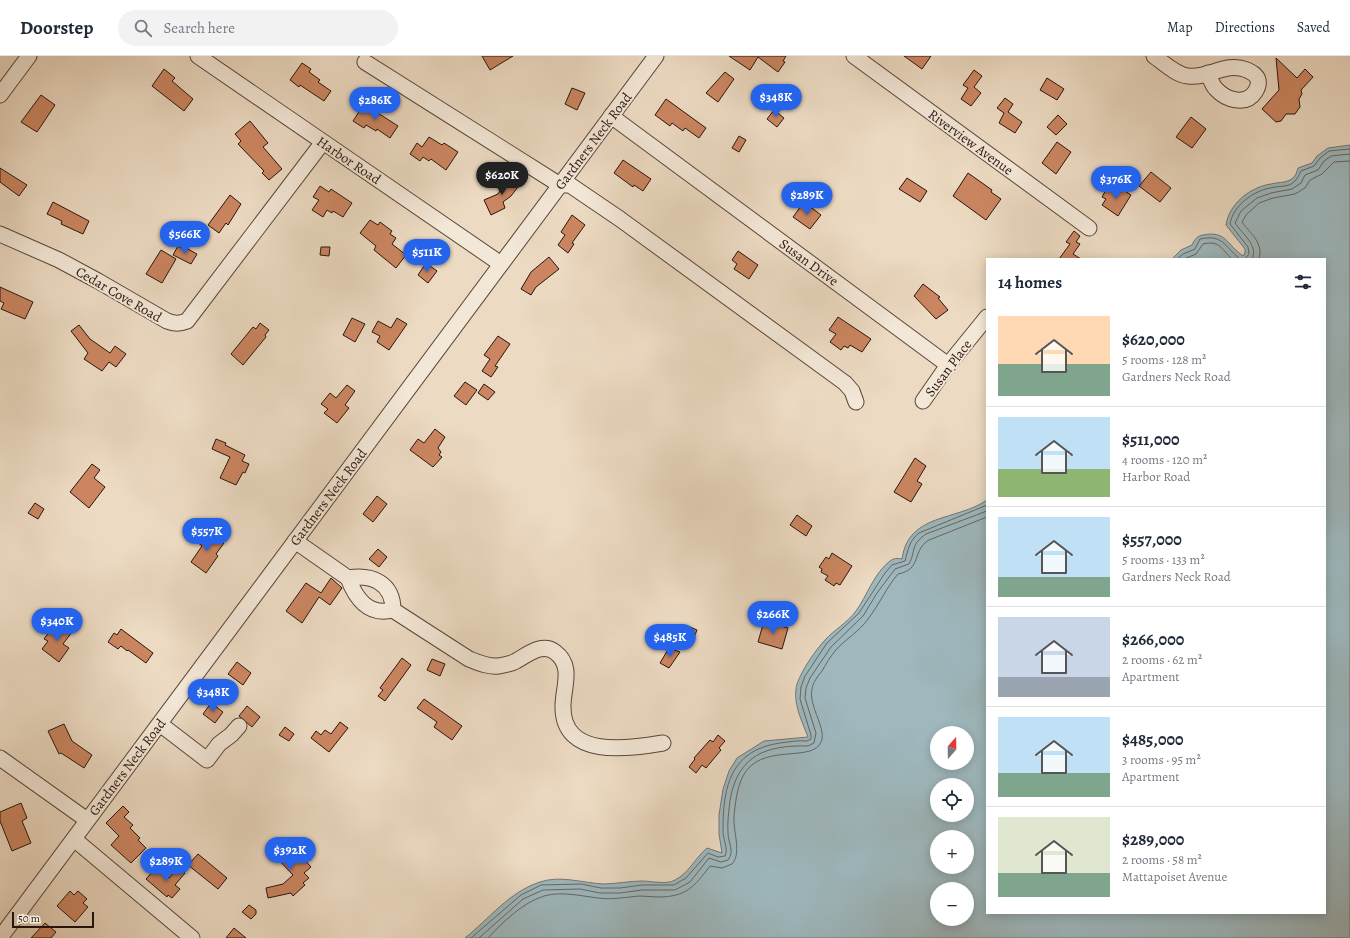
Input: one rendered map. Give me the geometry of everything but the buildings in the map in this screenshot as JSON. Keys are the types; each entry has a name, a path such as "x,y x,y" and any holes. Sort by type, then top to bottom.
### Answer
{"street":[{"path":"0,95 29,56"},
{"name":"Harbor Road","path":"198,56 501,264"},
{"name":"Gardners Neck Road","path":"0,938 656,56"},
{"name":"Riverview Avenue","path":"854,56 1089,228"},
{"path":"1154,56 1181,74 1196,76 1208,73"},
{"path":"365,62 560,185 570,185 620,219 845,383 852,391 856,402"},
{"name":"Susan Drive","path":"611,116 948,365"},
{"name":"Cedar Cove Road","path":"0,234 59,260 167,321 180,324 187,321 323,142"},
{"name":"Susan Place","path":"923,401 948,365 986,318"},
{"path":"295,541 348,578 354,594 361,601 382,612 393,610 469,659 481,664 499,666 514,662 529,653 538,650 549,649 554,651 564,663 567,673 563,704 564,722 569,732 586,744 613,748 639,747 663,743"},
{"path":"348,578 361,576 373,579 382,584 390,596 393,610"},
{"path":"160,724 208,760 219,744 232,735 239,726"},
{"path":"0,758 87,820"},
{"path":"74,839 192,938"}],"water":[{"path":"1350,145 1350,938 465,938 509,899 529,886 540,882 563,879 603,884 637,881 668,882 680,877 707,848 722,853 719,834 719,815 723,789 729,771 737,758 764,741 808,737 798,711 796,691 797,684 802,673 817,650 829,636 856,611 875,578 884,566 893,559 902,559 906,544 914,533 936,520 975,507 986,501 986,914 1326,914 1326,258 1173,258 1181,250 1192,245 1197,237 1211,234 1222,237 1243,256 1245,249 1226,225 1231,210 1248,193 1263,186 1292,179 1298,168 1312,163 1317,156 1328,148"}]}
